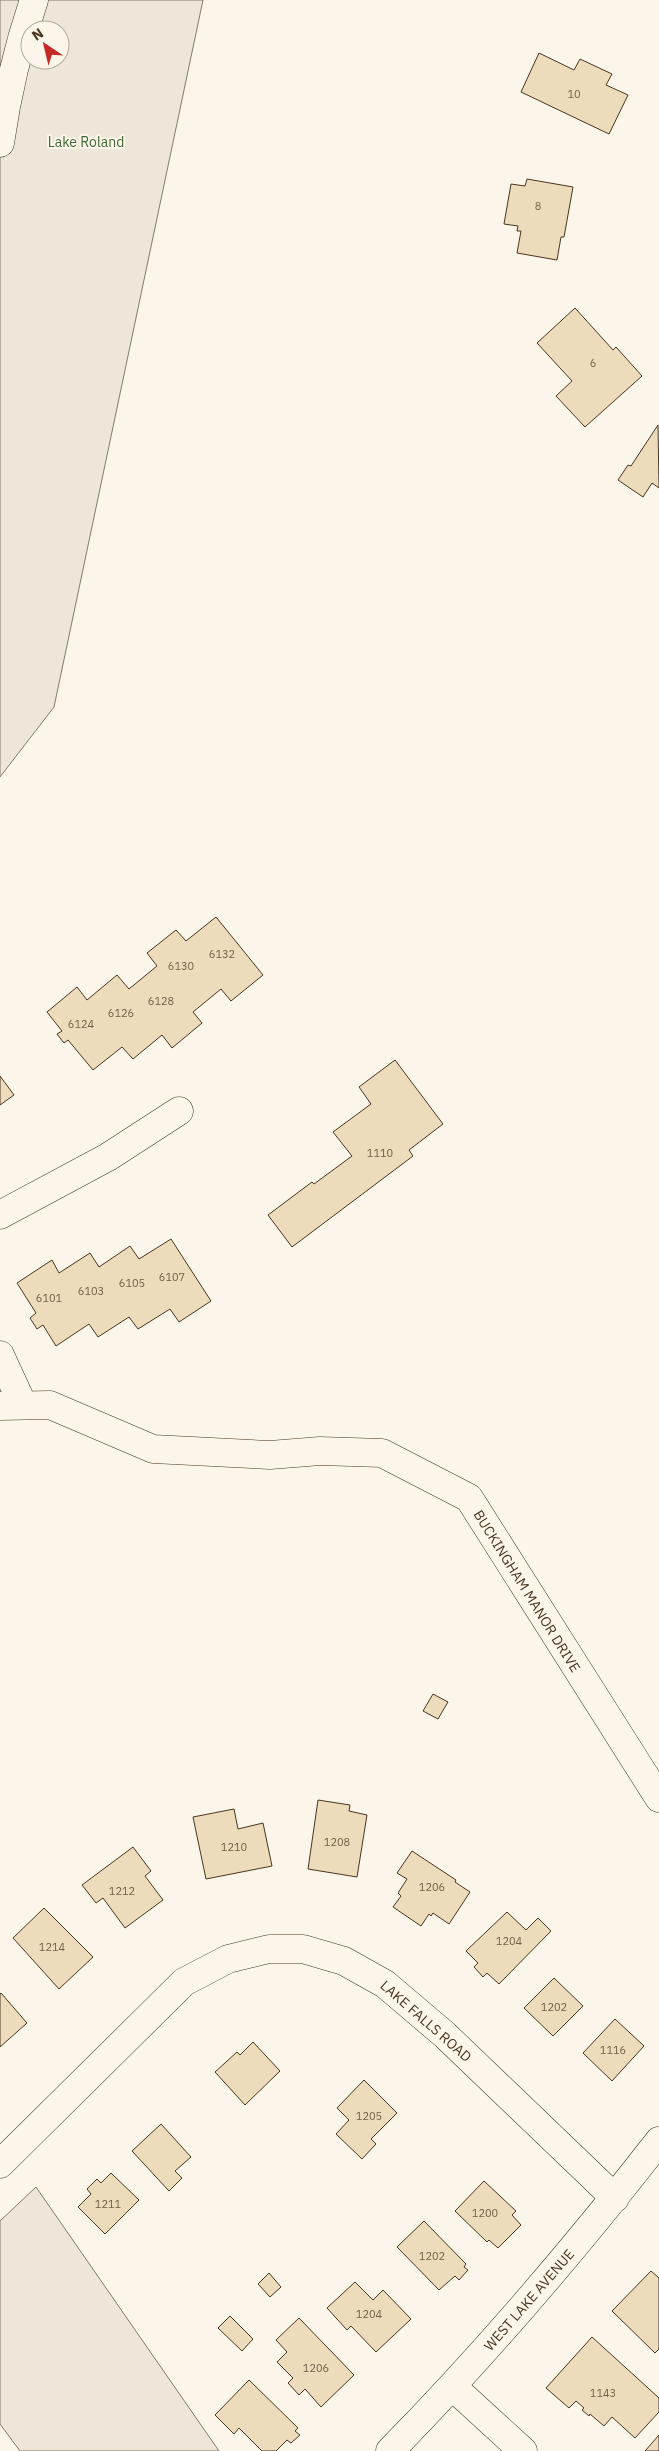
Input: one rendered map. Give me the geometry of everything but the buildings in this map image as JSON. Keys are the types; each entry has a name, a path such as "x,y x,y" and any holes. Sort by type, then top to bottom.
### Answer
{"street":[{"path":"0,143 5,105 19,45 34,0"},
{"path":"0,1215 108,1157 179,1111"},
{"name":"BUCKINGHAM MANOR DRIVE","path":"0,1355 12,1406 50,1405 153,1449 270,1455 320,1451 382,1454 469,1498 659,1798"},
{"name":"LAKE FALLS ROAD","path":"0,2164 184,1982 228,1959 269,1949 303,1949 344,1960 385,1984 445,2034 615,2198"},
{"name":"WEST LAKE AVENUE","path":"390,2451 453,2387 516,2317 615,2198 659,2140"},
{"path":"453,2387 523,2451"}],"green space":[{"name":"Lake Roland","path":"0,0 203,0 54,707 0,777"},
{"path":"36,2187 219,2451 20,2451 0,2424 0,2221"}]}
